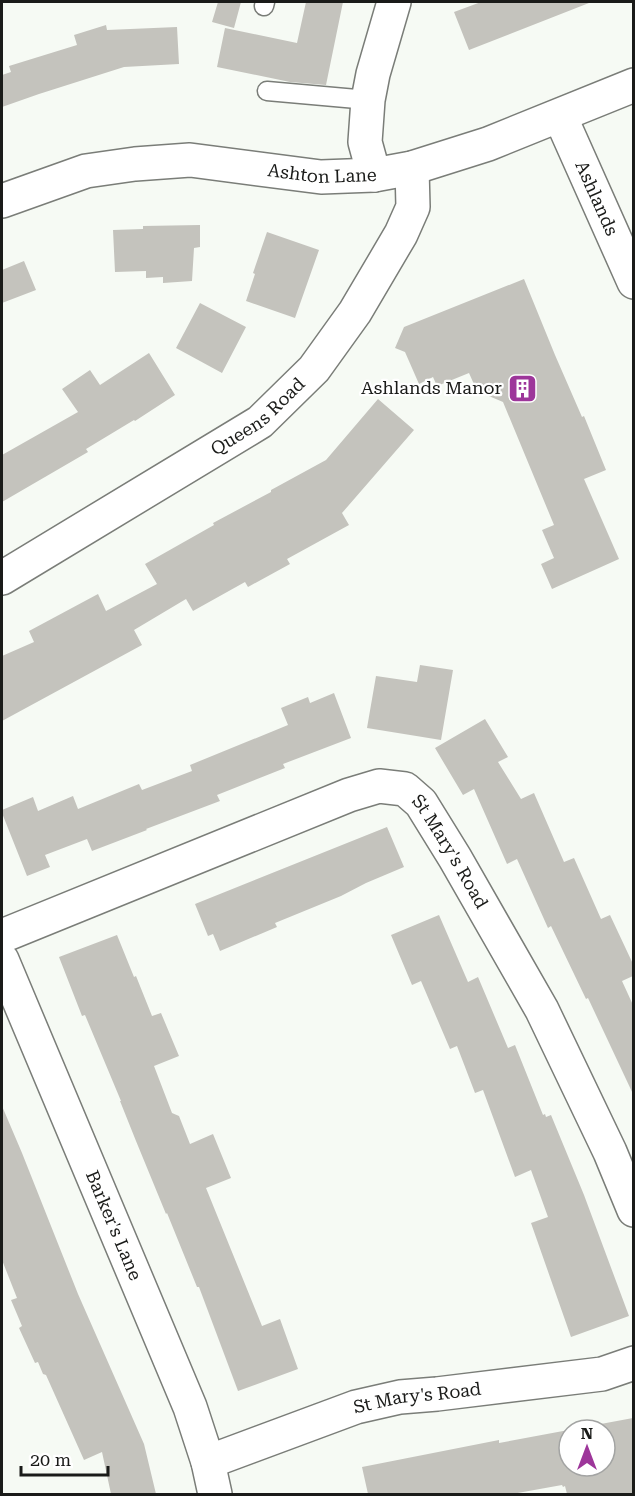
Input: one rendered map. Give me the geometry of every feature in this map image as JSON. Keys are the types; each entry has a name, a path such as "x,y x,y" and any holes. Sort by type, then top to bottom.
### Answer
{"street":[{"path":"374,175 365,142 368,100 373,74 394,2"},
{"name":"Ashton Lane","path":"2,201 86,171 157,162 190,160 321,177 374,175 412,168 488,144 633,85"},
{"name":"Ashlands","path":"560,116 633,282"},
{"name":"Queens Road","path":"2,578 260,422 306,377 355,312 401,234 413,207 412,168"},
{"name":"St Mary's Road","path":"2,936 349,795 379,786 405,789 421,803 542,1010 610,1152 633,1210"},
{"name":"Barker's Lane","path":"2,960 186,1396 216,1494"},
{"name":"St Mary's Road","path":"208,1462 356,1407 400,1397 602,1374 633,1363"}],"lane":[{"path":"267,91 368,100"}],"building":[{"path":"218,2 241,2 234,28 212,22"},
{"path":"306,2 343,2 326,85 290,82 217,67 225,28 297,43"},
{"path":"481,2 589,3 469,50 454,12"},
{"path":"106,25 107,30 177,27 179,64 124,67 2,107 2,75 11,72 9,66 77,45 74,35"},
{"path":"200,225 200,247 194,248 192,281 163,283 163,277 146,278 146,271 115,272 113,230 143,229 143,226"},
{"path":"267,232 319,250 295,318 246,301"},
{"path":"24,261 36,290 2,303 2,270"},
{"name":"Ashlands Manor","path":"524,279 606,470 584,479 619,559 552,589 541,564 554,558 542,530 554,525 503,402 477,391 469,373 437,386 433,377 419,384 405,352 395,348 404,327"},
{"path":"200,303 246,327 222,373 176,348"},
{"path":"149,353 175,395 86,449 88,452 2,502 2,455 78,412 62,389 90,370 100,385"},
{"path":"378,399 414,430 342,513 349,525 287,559 290,564 248,587 245,582 193,611 186,599 134,630 142,645 2,721 2,656 34,642 29,631 98,594 106,611 157,584 145,564 326,460"},
{"path":"420,665 453,670 441,740 367,728 376,676 417,682"},
{"path":"334,693 351,738 283,764 285,768 217,795 220,801 147,830 92,851 87,839 45,855 50,867 27,876 2,810 33,797 38,811 73,796 78,809 139,784 142,790 192,771 190,765 288,725 281,708 308,697 310,703"},
{"path":"485,719 508,757 498,762 521,799 534,793 564,862 574,858 601,919 610,915 633,964 633,976 622,981 633,1005 633,1094 588,998 586,999 551,926 548,928 517,859 507,864 474,789 463,795 435,748"},
{"path":"387,827 404,867 275,923 277,927 220,951 213,934 208,936 195,904"},
{"path":"439,915 468,982 478,977 508,1048 515,1045 543,1115 545,1114 546,1117 551,1115 584,1195 629,1316 571,1337 531,1223 548,1217 531,1170 515,1177 483,1090 475,1093 457,1046 450,1049 421,981 412,985 391,935"},
{"path":"117,935 152,1016 161,1013 179,1056 154,1066 172,1113 179,1116 190,1144 213,1134 231,1178 206,1188 262,1326 280,1319 298,1369 238,1391 199,1287 197,1287 166,1214 85,1015 82,1016 59,957"},
{"path":"2,1106 78,1294 144,1444 156,1494 111,1494 102,1452 84,1460 46,1375 43,1374 38,1362 35,1363 19,1328 22,1326 11,1300 17,1298 2,1260"},
{"path":"633,1418 633,1494 567,1494 565,1486 562,1485 512,1494 368,1494 362,1467 499,1440 499,1443 557,1432 557,1478 617,1478 617,1421"}],"place":[{"name":"Ashlands Manor","path":"523,388"}]}
